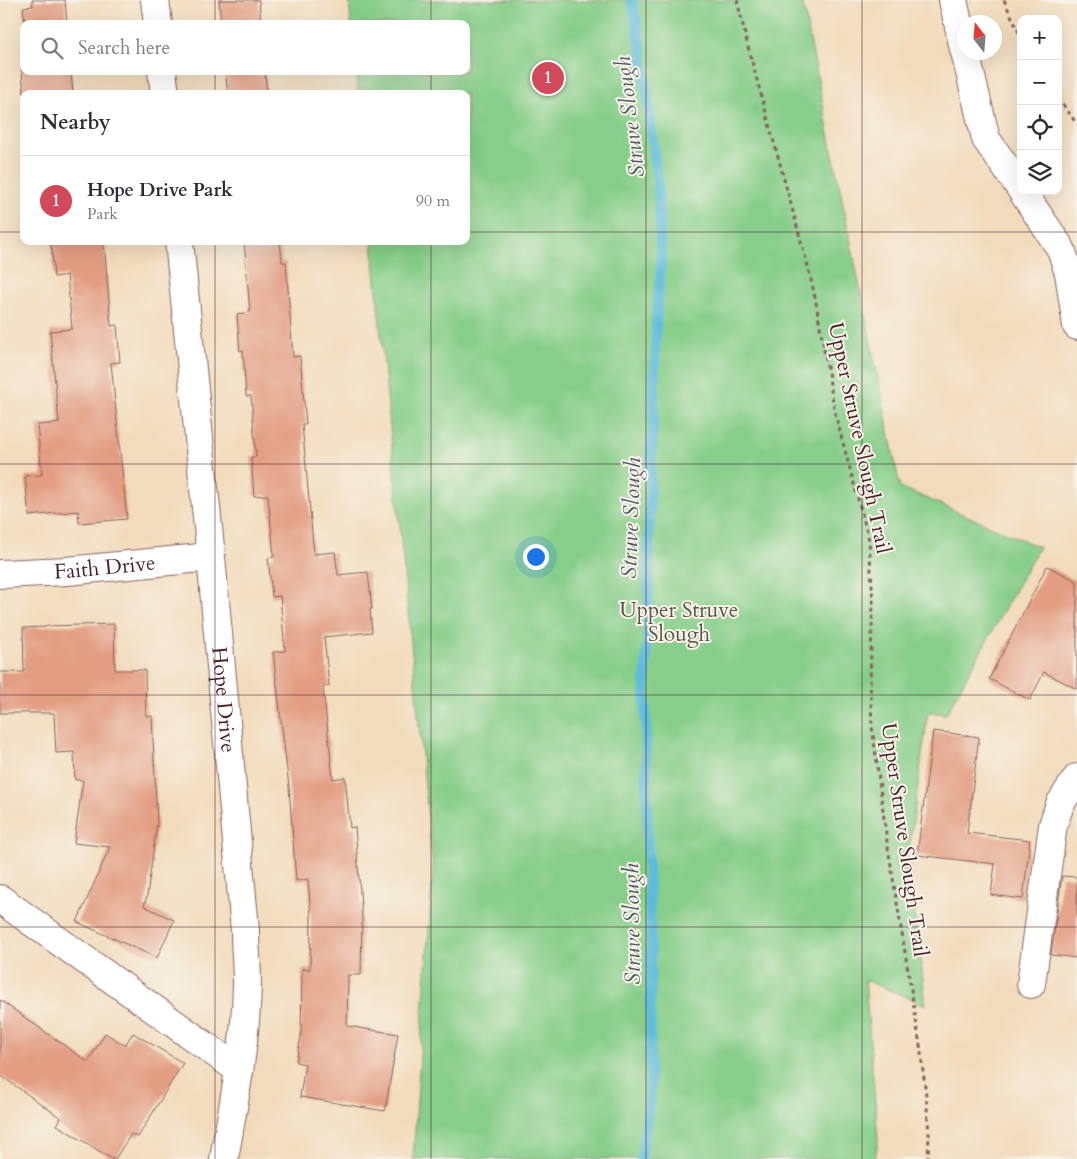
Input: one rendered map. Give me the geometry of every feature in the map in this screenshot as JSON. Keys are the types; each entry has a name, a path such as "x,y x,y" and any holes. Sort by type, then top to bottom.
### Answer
{"street":[{"path":"155,0 158,20"},
{"path":"953,0 957,17"},
{"path":"968,60 986,139 1017,184"},
{"path":"163,75 164,90"},
{"path":"1024,195 1062,249 1069,273 1077,326"},
{"name":"Hope Drive","path":"179,245 245,930 246,985 239,1070 224,1159"},
{"name":"Faith Drive","path":"0,574 67,571 210,557"},
{"path":"1031,984 1053,825 1060,804 1077,778"},
{"path":"0,899 239,1070"}],"path":[{"name":"Upper Struve Slough Trail","path":"738,0 748,47 808,263 835,413 869,540 873,601 870,678 872,726 887,841 920,1045 929,1134 928,1159"},
{"path":"1004,0 1017,28"},
{"path":"1062,103 1077,124"}],"green space":[{"name":"Upper Struve Slough","path":"349,0 802,0 900,487 1039,547 946,714 928,712 908,857 926,1005 865,980 878,1140 875,1159 413,1159 433,869 372,245 470,245 470,90 358,90 356,75 470,75 470,20 351,20"}],"building":[{"path":"32,0 65,0 67,20 25,20 23,7 33,6"},
{"path":"219,0 259,0 261,20 221,20"},
{"path":"22,75 71,75 73,90 24,90"},
{"path":"226,75 265,75 267,90 227,90"},
{"path":"51,245 104,245 111,326 117,325 120,362 111,363 127,519 79,523 78,511 29,516 25,476 42,475 37,425 59,423 50,331 72,329 67,275 54,277"},
{"path":"244,245 280,245 282,262 286,262 293,357 300,356 306,424 302,424 314,554 335,552 338,575 368,572 372,609 370,609 372,632 324,637 329,686 323,687 333,779 345,777 350,828 355,827 362,917 361,975 348,975 347,1026 398,1034 385,1111 300,1097 305,1064 296,1062 301,1036 302,969 310,969 311,916 308,879 296,881 289,787 273,652 285,651 280,596 272,597 268,558 274,557 268,495 254,496 251,457 256,457 251,396 246,396 243,350 240,351 237,314 250,312"},
{"path":"1047,566 1077,581 1077,689 1044,672 1030,700 989,679"},
{"path":"114,624 115,670 145,670 146,716 152,716 157,823 144,906 174,920 157,958 77,922 110,847 74,843 83,780 75,780 74,752 56,753 54,713 0,713 0,672 24,672 23,628"},
{"path":"933,731 979,737 967,833 1030,840 1023,899 991,895 995,864 917,855"},
{"path":"1062,876 1077,877 1077,958 1051,955"},
{"path":"0,1000 88,1062 105,1033 125,1045 133,1033 183,1063 138,1137 131,1134 115,1159 112,1159 57,1125 61,1118 0,1075"}],"waterway":[{"name":"Struve Slough","path":"632,0 641,48 650,116 658,191 661,263 656,324 650,471 648,625 645,689 651,939 650,1096 641,1159"}],"place":[{"name":"Hope Drive Park","path":"548,78"}]}
